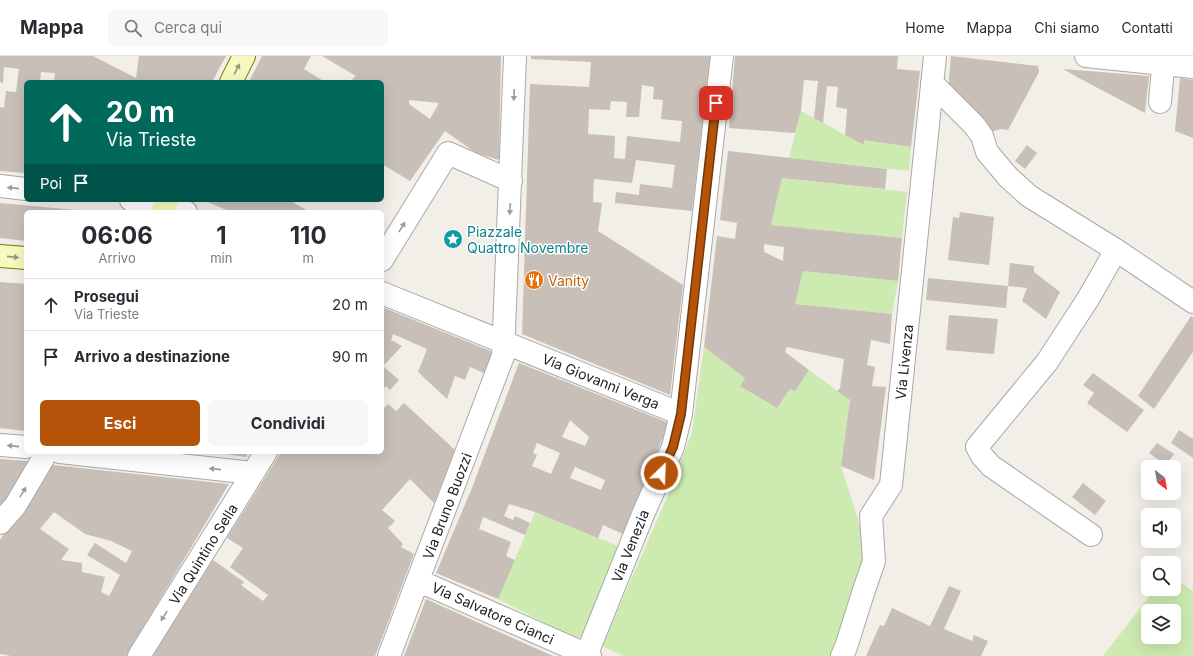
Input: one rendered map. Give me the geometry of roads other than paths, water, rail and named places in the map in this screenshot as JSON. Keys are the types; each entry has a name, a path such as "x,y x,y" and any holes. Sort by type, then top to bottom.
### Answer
{"street":[{"path":"232,80 244,56"},
{"name":"Via Bruno Buozzi","path":"389,656 509,349 511,181 515,56"},
{"name":"Via Venezia","path":"588,655 644,512 673,447 681,414 722,56"},
{"name":"Via Livenza","path":"842,656 846,648 874,561 871,516 891,486 935,56"},
{"path":"1086,56 1164,60 1193,67"},
{"path":"1160,102 1164,60"},
{"path":"932,83 974,125 982,136 988,152 1008,177 1029,196 1116,250 1193,302"},
{"path":"384,257 448,153 511,181"},
{"path":"0,186 24,189"},
{"path":"145,202 165,205 180,210"},
{"path":"1090,535 991,466 982,456 977,447 1047,362 1088,299 1116,250"},
{"path":"0,256 24,258"},
{"name":"Via Giovanni Verga","path":"384,294 509,349 681,414"},
{"path":"0,445 24,447"},
{"path":"0,524 15,506 46,454"},
{"path":"78,454 253,473"},
{"name":"Via Quintino Sella","path":"138,656 265,454"},
{"name":"Via Salvatore Cianci","path":"418,581 588,655"}],"place":[{"name":"Piazzale Quattro Novembre","path":"453,239"},
{"name":"Vanity","path":"534,280"}]}
